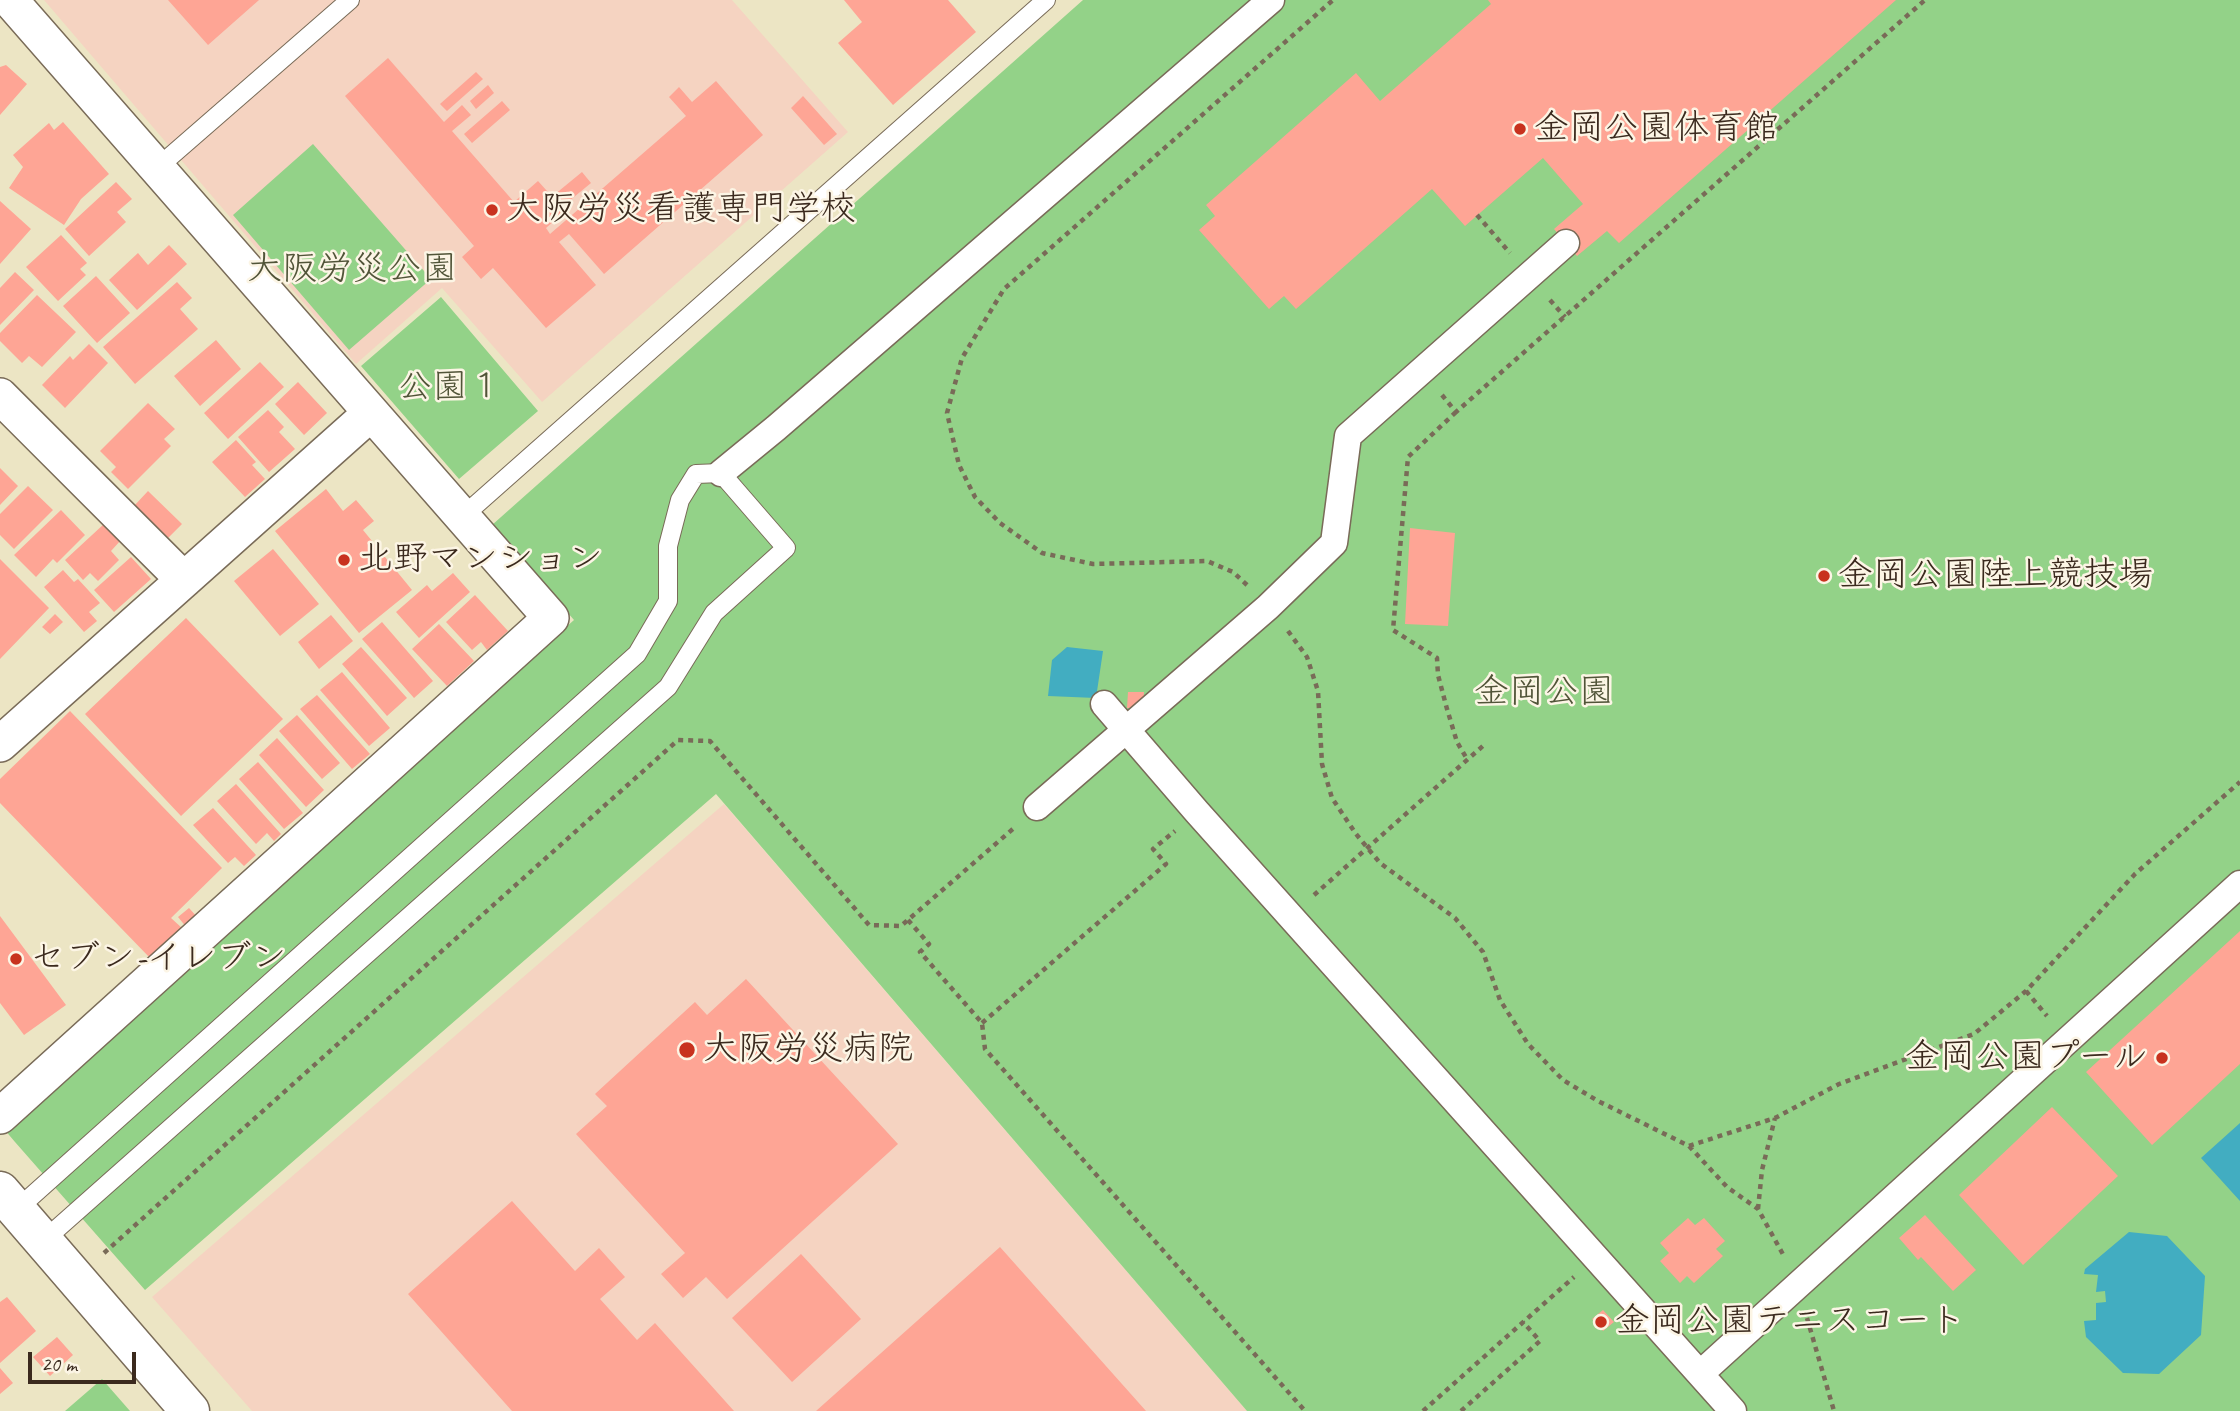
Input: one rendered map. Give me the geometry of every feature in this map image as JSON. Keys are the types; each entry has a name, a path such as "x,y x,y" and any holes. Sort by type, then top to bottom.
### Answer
{"main road":[{"path":"8,1201 190,1411"}],"street":[{"path":"0,1116 551,618 9,0"},
{"path":"721,473 1271,0"},
{"path":"1037,807 1268,607 1334,543 1349,436 1566,243"},
{"path":"0,396 184,580"},
{"path":"0,744 371,413"},
{"path":"1104,704 1197,812 1733,1411"},
{"path":"1700,1374 2240,884"}],"lane":[{"path":"157,168 349,0"},
{"path":"462,517 1046,0"},
{"path":"8,1201 637,654 668,601 668,546 680,500 696,474 721,473 786,548 714,613 668,687 42,1242"}],"path":[{"path":"1333,0 1004,289 962,358 947,413 959,465 975,497 1000,523 1042,553 1093,564 1207,561 1233,572 1268,607 1307,657 1318,691 1322,764 1332,798 1380,863 1455,918 1483,952 1500,1000 1528,1044 1563,1080 1598,1101 1689,1146 1727,1187 1758,1209 1800,1285 1808,1323 1834,1411"},
{"path":"1467,759 1457,742 1447,709 1438,675 1437,658 1393,630 1408,457 1925,0"},
{"path":"1477,215 1505,247"},
{"path":"1420,371 1456,412"},
{"path":"100,1256 678,740 709,741 869,925 901,926 1037,807"},
{"path":"1290,916 1484,745"},
{"path":"1689,1146 1775,1118 1839,1084 1974,1034 2026,991 2136,874 2240,782"},
{"path":"982,1024 1166,864 1153,849 1197,812"},
{"path":"908,920 929,944 920,952 982,1024 985,1049 1305,1411"},
{"path":"1758,1209 1762,1170 1775,1118"},
{"path":"1423,1411 1596,1258"},
{"path":"1461,1411 1540,1341 1523,1322"}],"shaded area":[{"name":"大阪労災看護専門学校","path":"44,0 732,0 848,132 542,402 442,288 356,364"},
{"name":"大阪労災病院","path":"724,804 1247,1411 252,1411 152,1297"}],"green space":[{"name":"金岡公園","path":"1083,0 2240,0 2240,1411 1247,1411 716,794 145,1290 4,1129 574,620 492,525"},
{"name":"大阪労災公園","path":"313,144 431,279 349,350 233,215"},
{"name":"公園１","path":"441,297 538,411 459,479 361,366"},
{"path":"102,1379 130,1411 65,1411"}],"water":[{"path":"1067,647 1103,651 1096,698 1048,696 1052,660"},
{"path":"2240,1123 2240,1201 2201,1158"},
{"path":"2129,1232 2167,1236 2205,1276 2201,1335 2159,1374 2123,1373 2086,1337 2084,1321 2096,1320 2096,1303 2106,1302 2105,1291 2096,1292 2098,1275 2084,1274 2085,1269"}],"building":[{"path":"168,0 259,0 208,45"},
{"path":"844,0 948,0 976,32 893,105 838,43 862,22"},
{"name":"金岡公園体育館","path":"1488,0 1896,0 1619,243 1607,231 1577,256 1554,229 1583,204 1543,158 1465,226 1432,189 1296,309 1284,296 1269,309 1199,230 1215,216 1206,205 1356,73 1380,101 1491,4"},
{"path":"388,58 444,122 462,105 471,115 452,131 514,202 538,181 565,211 546,228 550,234 686,116 669,97 679,87 692,102 716,81 763,135 604,274 569,234 559,242 596,285 546,328 493,268 481,279 462,257 474,246 345,96"},
{"path":"6,65 27,84 0,115 0,67"},
{"path":"476,72 483,79 447,111 440,104"},
{"path":"488,85 494,93 476,109 470,101"},
{"path":"803,96 837,134 824,145 791,108"},
{"path":"502,101 510,110 472,143 464,134"},
{"path":"63,122 109,174 81,199 64,225 9,188 23,167 13,155 49,123 54,130"},
{"path":"582,172 591,183 563,206 554,195"},
{"path":"116,182 132,199 117,212 126,222 89,256 65,229"},
{"path":"0,201 31,229 0,264"},
{"path":"61,235 87,263 80,269 86,275 58,301 26,267"},
{"path":"169,245 187,264 137,310 109,280 138,253 148,265"},
{"path":"15,272 34,290 0,325 0,288"},
{"path":"96,276 130,313 97,343 63,306"},
{"path":"177,282 192,298 180,309 198,329 135,384 103,347"},
{"path":"37,295 76,332 42,367 29,356 22,363 0,341 0,333"},
{"path":"216,340 241,369 200,406 174,376"},
{"path":"89,344 108,363 65,408 42,385 70,356 73,360"},
{"path":"260,362 284,387 228,439 204,413"},
{"path":"298,382 327,413 304,435 275,404"},
{"path":"148,403 175,429 164,439 171,446 128,489 111,472 116,467 100,451"},
{"path":"268,410 284,427 279,432 295,449 269,472 238,437"},
{"path":"236,440 256,462 252,465 265,479 245,497 212,462"},
{"path":"0,468 18,486 0,505"},
{"path":"28,486 53,510 14,549 0,535 0,514"},
{"name":"北野マンション","path":"326,489 343,511 356,500 374,521 363,530 412,590 359,633 275,531"},
{"path":"148,491 182,524 167,539 134,506"},
{"path":"61,510 85,535 57,563 53,559 36,577 14,555"},
{"path":"105,523 121,540 111,551 119,560 98,581 90,573 83,580 65,560"},
{"path":"1410,528 1455,533 1448,626 1405,624"},
{"path":"273,549 319,604 280,636 234,581"},
{"path":"131,557 151,579 114,612 94,590"},
{"path":"0,559 49,608 0,659"},
{"path":"63,570 74,582 78,579 100,603 89,612 97,621 84,632 44,587"},
{"path":"453,573 470,592 419,638 396,612 427,585 432,591"},
{"path":"475,595 508,631 487,650 481,642 472,650 446,622"},
{"path":"55,614 63,622 50,634 42,627"},
{"path":"331,615 353,641 319,669 298,642"},
{"path":"186,618 283,719 181,816 85,714"},
{"path":"382,622 433,681 414,698 362,639"},
{"path":"439,624 474,661 447,686 412,649"},
{"path":"361,647 407,698 387,716 342,664"},
{"path":"342,672 390,728 369,746 320,690"},
{"path":"1128,692 1144,692 1143,708 1127,708"},
{"path":"317,695 370,754 352,769 300,709"},
{"path":"70,711 222,868 171,918 182,928 150,958 0,803 0,779"},
{"path":"297,715 340,763 322,779 279,731"},
{"path":"277,738 324,790 306,807 259,755"},
{"path":"258,762 303,813 284,829 239,779"},
{"path":"236,784 281,834 274,841 267,833 256,844 217,801"},
{"path":"213,808 256,855 244,866 235,857 228,863 193,825"},
{"path":"189,908 198,918 187,928 178,917"},
{"name":"セブン-イレブン","path":"0,916 66,1005 24,1035 0,1003"},
{"path":"2240,931 2240,1064 2152,1145 2086,1072"},
{"path":"746,979 898,1144 727,1299 706,1277 683,1298 661,1274 685,1253 576,1134 607,1106 595,1094 695,1002 707,1015"},
{"path":"2052,1107 2118,1176 2023,1265 1959,1195"},
{"path":"512,1201 575,1271 599,1248 625,1277 600,1299 637,1340 655,1323 734,1411 512,1411 408,1294"},
{"path":"1925,1215 1976,1270 1953,1291 1921,1257 1918,1260 1899,1238"},
{"path":"1688,1218 1695,1225 1704,1218 1725,1241 1716,1249 1723,1256 1694,1283 1687,1276 1680,1283 1660,1261 1669,1253 1660,1243"},
{"path":"1000,1247 1146,1411 816,1411"},
{"path":"801,1254 861,1319 792,1382 732,1318"},
{"path":"7,1297 36,1331 0,1363 0,1302"},
{"path":"1603,1310 1614,1322 1603,1331 1592,1319"},
{"path":"57,1337 73,1355 50,1376 33,1357"},
{"path":"0,1368 13,1383 0,1394"}],"place":[{"name":"金岡公園体育館","path":"1520,129"},
{"name":"大阪労災看護専門学校","path":"492,210"},
{"name":"北野マンション","path":"344,560"},
{"name":"金岡公園陸上競技場","path":"1824,576"},
{"name":"セブン-イレブン","path":"16,959"},
{"name":"大阪労災病院","path":"687,1050"},
{"name":"金岡公園プール","path":"2162,1058"},
{"name":"金岡公園テニスコート","path":"1601,1322"}]}
